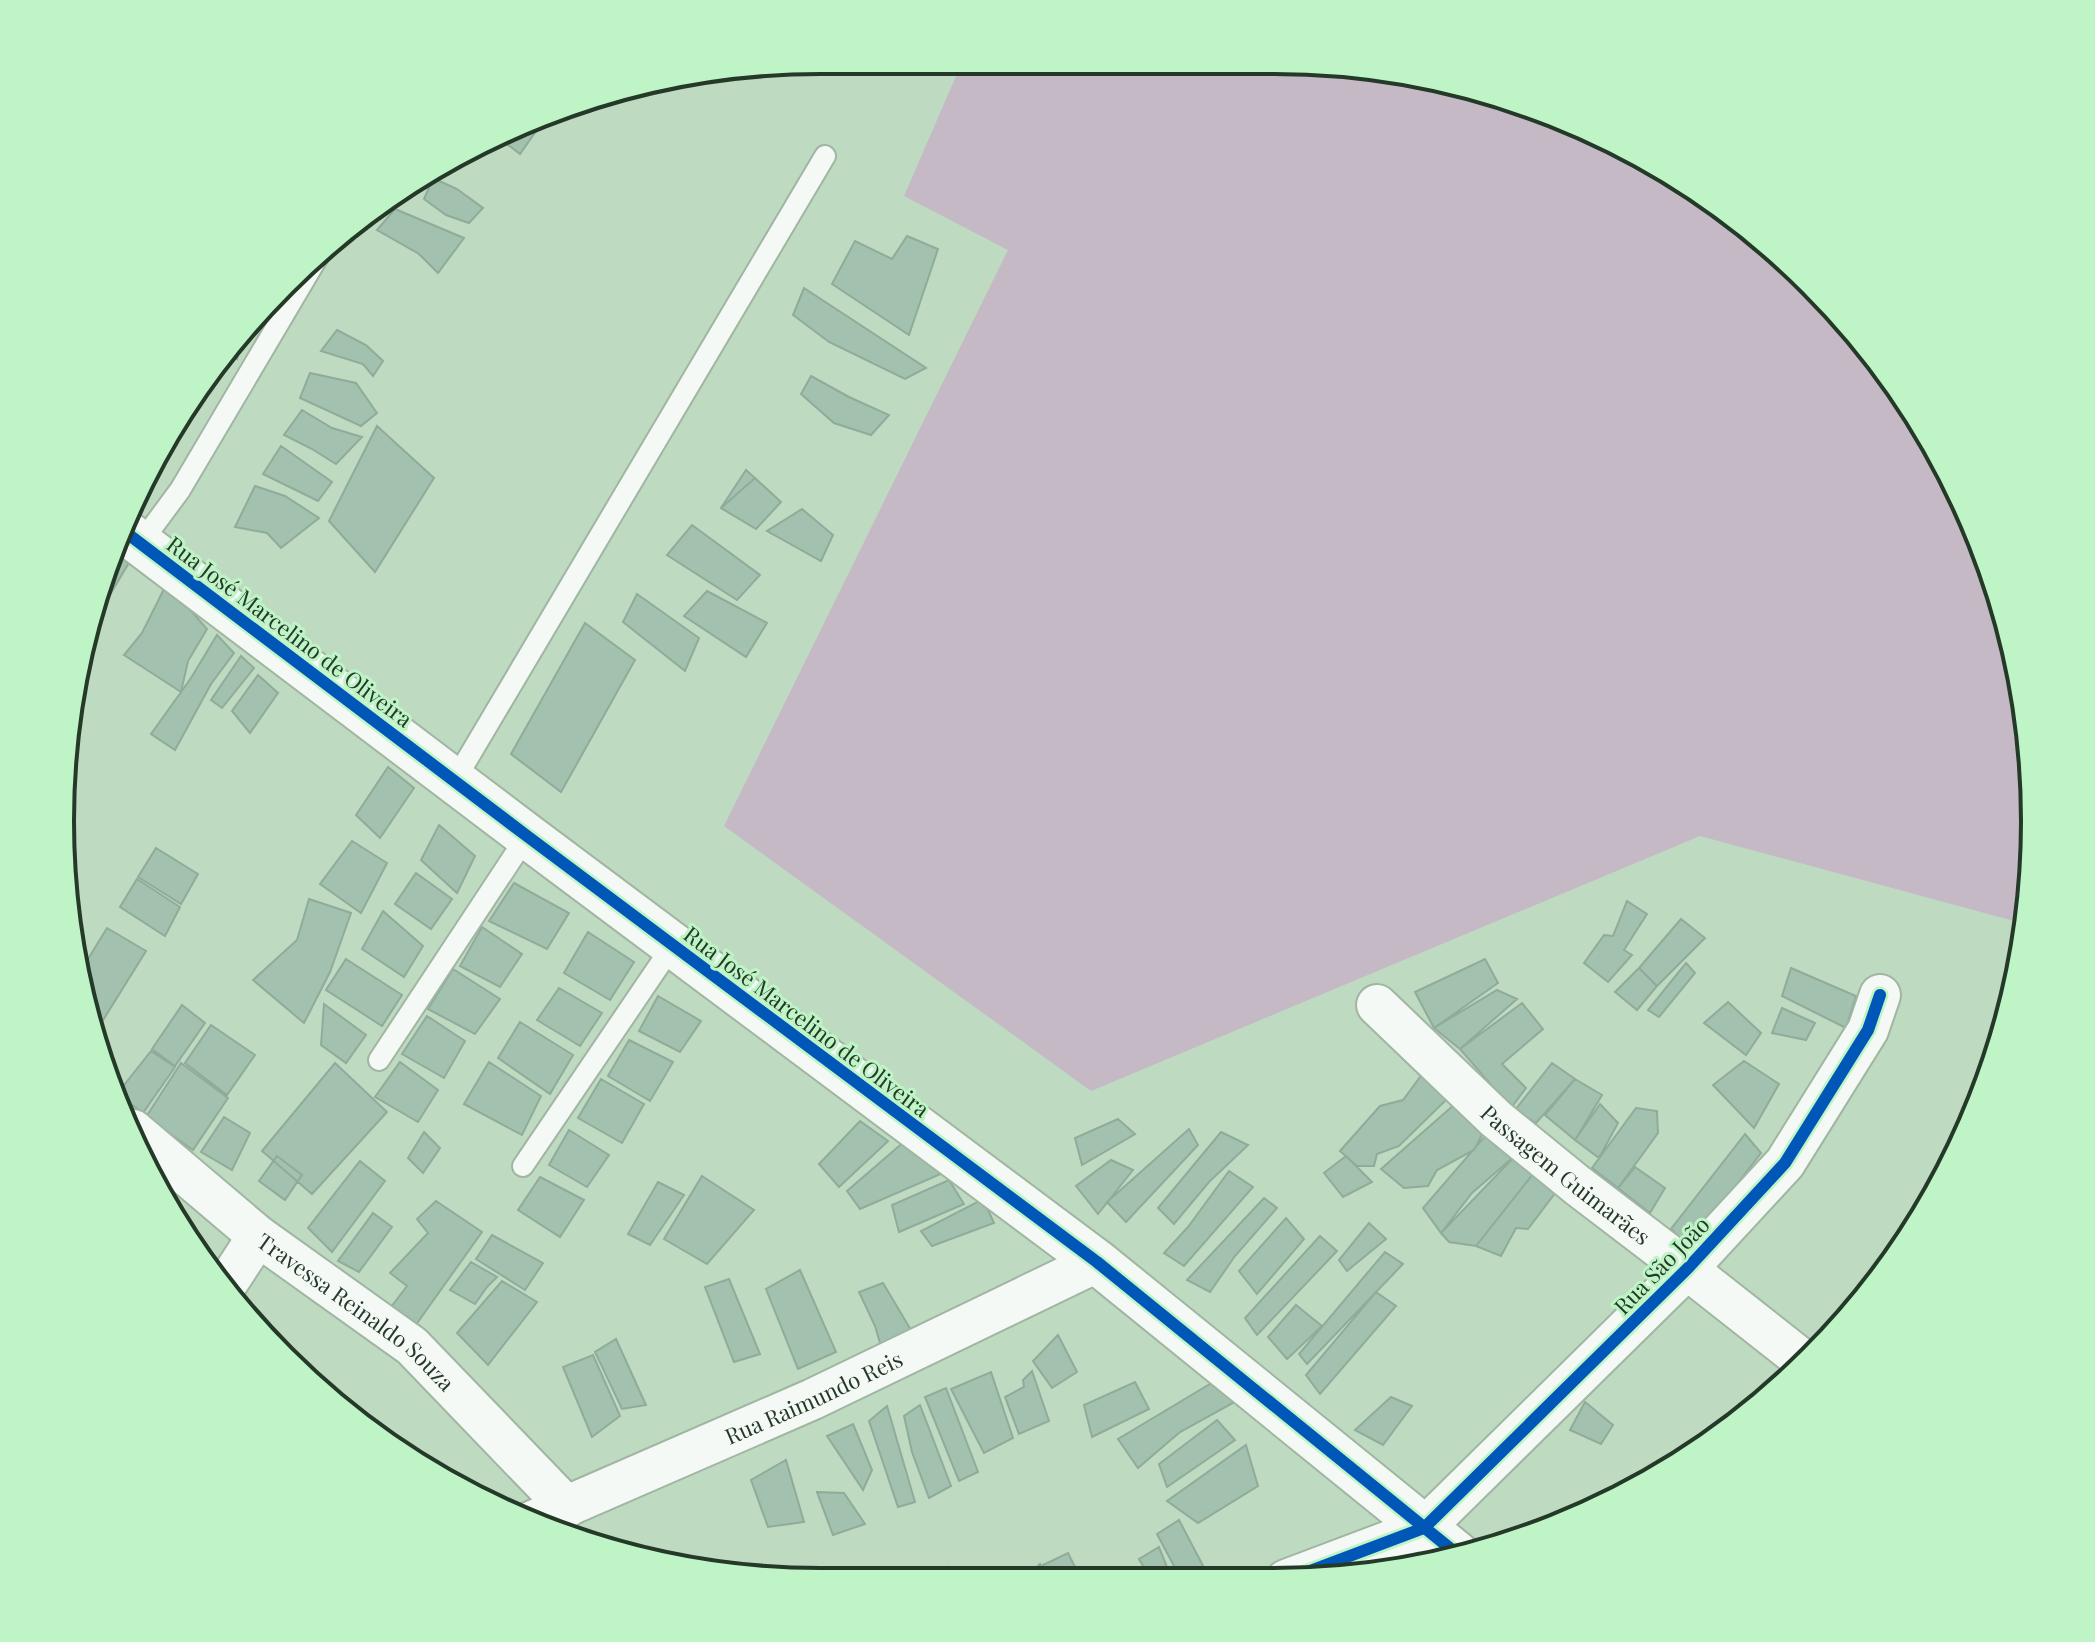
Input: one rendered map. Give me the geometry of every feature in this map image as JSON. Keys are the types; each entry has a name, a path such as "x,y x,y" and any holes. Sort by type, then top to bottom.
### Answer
{"street":[{"name":"Rua José Marcelino de Oliveira","path":"132,537 1097,1262 1441,1541"},
{"name":"Rua São João","path":"1441,1541 1785,1163 1868,1030 1880,995"},
{"name":"Passagem Guimarães","path":"1377,1005 1496,1119 1796,1355"},
{"name":"Travessa Reinaldo Souza","path":"147,1142 258,1236 412,1346 567,1507"},
{"path":"230,1279 258,1236"},
{"name":"Rua Raimundo Reis","path":"547,1515 813,1399 1097,1262"},
{"path":"1351,1564 1441,1541"}],"lane":[{"path":"455,780 825,156"},
{"path":"132,537 180,490 301,285"},
{"path":"379,1060 527,836"},
{"path":"523,1166 673,945"}],"shaded area":[{"path":"957,74 1274,74 1372,80 1467,99 1560,131 1604,151 1689,200 1767,259 1836,328 1867,366 1921,448 1964,535 1996,628 2015,723 2021,821 2015,921 1700,836 1091,1091 724,826 1008,250 904,196"}],"building":[{"path":"536,131 520,154 507,144"},
{"path":"437,180 457,189 483,208 469,223 446,215 424,199 430,185"},
{"path":"395,209 464,238 438,273 419,254 377,230"},
{"path":"907,236 938,249 909,335 832,284 855,241 892,259"},
{"path":"804,288 926,368 905,379 829,342 793,315"},
{"path":"337,330 366,345 383,361 373,376 363,364 321,351"},
{"path":"310,373 356,383 377,413 361,426 300,398"},
{"path":"811,376 889,415 871,435 834,423 801,394"},
{"path":"302,410 332,428 362,437 336,464 284,435"},
{"path":"377,426 434,478 375,572 329,521"},
{"path":"281,446 332,482 318,501 263,474"},
{"path":"746,470 781,502 756,529 721,508"},
{"path":"755,478 781,502 756,529 721,508"},
{"path":"255,486 285,496 319,518 281,548 267,533 235,527"},
{"path":"802,509 833,535 821,561 767,531"},
{"path":"692,525 760,575 737,600 667,555"},
{"path":"130,538 140,544 109,596"},
{"path":"167,583 207,629 188,661 181,692 124,655 142,633"},
{"path":"707,591 767,623 746,657 684,616"},
{"path":"637,594 699,638 685,671 623,622"},
{"path":"585,623 635,660 561,792 511,754"},
{"path":"217,635 234,653 211,684 175,750 151,734"},
{"path":"241,656 254,668 222,708 211,700"},
{"path":"258,675 278,693 250,733 232,711"},
{"path":"388,767 414,788 380,838 356,815"},
{"path":"439,825 475,856 457,893 421,860"},
{"path":"352,841 387,863 361,913 320,884"},
{"path":"156,848 198,874 181,904 138,877"},
{"path":"416,873 452,899 431,929 395,904"},
{"path":"137,879 180,907 165,936 120,907"},
{"path":"514,883 569,913 547,949 489,921"},
{"path":"309,899 351,913 330,972 304,1023 253,980 297,940"},
{"path":"1627,901 1647,914 1624,950 1632,955 1608,982 1584,963 1604,935 1613,936"},
{"path":"383,911 423,946 404,977 362,949"},
{"path":"1681,919 1705,938 1657,986 1639,968"},
{"path":"482,927 522,954 500,987 460,966"},
{"path":"107,928 146,951 102,1022 99,1014 87,961"},
{"path":"588,932 634,962 610,1000 564,973"},
{"path":"346,959 402,995 382,1026 326,990"},
{"path":"1485,959 1498,983 1434,1028 1415,992"},
{"path":"1686,963 1695,973 1659,1017 1648,1010"},
{"path":"1639,968 1657,986 1637,1010 1615,992"},
{"path":"1791,968 1856,996 1846,1028 1782,996"},
{"path":"453,969 500,999 475,1034 428,1009"},
{"path":"559,988 602,1013 580,1046 537,1020"},
{"path":"1497,990 1517,999 1460,1049 1434,1028"},
{"path":"658,996 701,1021 680,1052 639,1031"},
{"path":"1728,1002 1761,1033 1746,1055 1704,1023"},
{"path":"1522,1003 1543,1029 1502,1064 1526,1088 1511,1108 1460,1049"},
{"path":"324,1004 366,1035 346,1063 321,1045"},
{"path":"182,1005 205,1023 175,1066 152,1049"},
{"path":"1782,1008 1815,1023 1806,1040 1772,1033"},
{"path":"427,1016 465,1041 444,1078 402,1054"},
{"path":"520,1022 573,1055 550,1094 498,1058"},
{"path":"211,1025 255,1055 227,1095 185,1063"},
{"path":"629,1040 673,1062 650,1101 608,1076"},
{"path":"151,1051 175,1067 143,1113 130,1103 123,1086"},
{"path":"1744,1061 1779,1084 1754,1128 1713,1085"},
{"path":"400,1062 438,1090 418,1122 375,1097"},
{"path":"489,1062 541,1096 522,1135 464,1104"},
{"path":"181,1063 228,1098 193,1150 146,1117"},
{"path":"335,1063 387,1112 312,1194 262,1151"},
{"path":"1552,1063 1575,1079 1536,1123 1515,1110"},
{"path":"1423,1073 1449,1097 1399,1146 1377,1154 1374,1166 1357,1166 1340,1151 1380,1106 1403,1100"},
{"path":"601,1079 644,1104 622,1143 578,1118"},
{"path":"1575,1079 1602,1095 1575,1140 1545,1115"},
{"path":"1456,1103 1486,1127 1474,1150 1437,1170 1428,1186 1404,1188 1381,1169"},
{"path":"1600,1104 1618,1123 1599,1158 1575,1140"},
{"path":"1636,1108 1657,1111 1658,1133 1618,1188 1592,1168"},
{"path":"224,1117 250,1133 232,1170 201,1152"},
{"path":"1118,1119 1135,1134 1082,1165 1075,1138"},
{"path":"860,1121 888,1141 839,1187 819,1164"},
{"path":"1189,1129 1198,1145 1126,1222 1107,1202"},
{"path":"569,1130 609,1155 587,1187 549,1165"},
{"path":"424,1132 440,1148 423,1173 408,1158"},
{"path":"1221,1132 1248,1145 1209,1182 1174,1224 1158,1208"},
{"path":"1745,1134 1761,1153 1689,1247 1671,1229"},
{"path":"1486,1135 1517,1154 1472,1193 1441,1233 1423,1208"},
{"path":"906,1140 943,1173 860,1209 847,1191"},
{"path":"1517,1154 1537,1169 1476,1246 1449,1242 1441,1233"},
{"path":"277,1156 302,1175 285,1200 259,1181"},
{"path":"1346,1156 1372,1182 1343,1197 1324,1173"},
{"path":"1111,1160 1133,1170 1098,1214 1076,1186"},
{"path":"360,1161 385,1181 332,1252 308,1228"},
{"path":"1635,1167 1665,1188 1650,1213 1618,1188"},
{"path":"1537,1169 1559,1188 1528,1229 1516,1228 1501,1256 1476,1246"},
{"path":"1229,1171 1253,1187 1184,1266 1164,1253 1188,1227"},
{"path":"702,1176 754,1210 707,1264 664,1239"},
{"path":"540,1177 584,1200 560,1237 518,1210"},
{"path":"949,1180 964,1204 899,1232 892,1205"},
{"path":"658,1182 684,1195 650,1245 628,1234"},
{"path":"1264,1198 1277,1208 1235,1256 1210,1292 1187,1280"},
{"path":"983,1199 994,1223 932,1246 921,1231"},
{"path":"436,1201 482,1232 408,1336 391,1307 407,1286 390,1273 428,1233 417,1219"},
{"path":"373,1213 392,1227 359,1272 338,1261"},
{"path":"1286,1218 1304,1239 1257,1294 1239,1271"},
{"path":"1369,1223 1386,1239 1347,1271 1339,1260"},
{"path":"492,1235 543,1263 525,1290 476,1259"},
{"path":"1320,1236 1337,1251 1257,1335 1245,1318"},
{"path":"1385,1252 1403,1264 1307,1364 1299,1354"},
{"path":"471,1262 497,1277 475,1304 450,1290"},
{"path":"800,1270 836,1352 798,1369 766,1289"},
{"path":"729,1279 760,1354 734,1362 705,1287"},
{"path":"502,1281 537,1302 488,1365 457,1333"},
{"path":"883,1283 911,1330 881,1346 859,1292"},
{"path":"1376,1292 1396,1306 1320,1394 1306,1375"},
{"path":"1296,1305 1322,1326 1287,1359 1268,1337"},
{"path":"1058,1335 1077,1372 1052,1388 1033,1361"},
{"path":"616,1339 646,1405 622,1409 595,1352"},
{"path":"593,1355 620,1416 592,1437 563,1367"},
{"path":"1032,1371 1049,1421 1019,1434 1005,1397 1024,1387 1023,1380"},
{"path":"991,1372 1013,1438 984,1453 951,1389"},
{"path":"1220,1378 1240,1399 1180,1432 1138,1468 1118,1439"},
{"path":"1135,1382 1149,1409 1092,1437 1084,1405"},
{"path":"946,1388 978,1472 959,1481 925,1397"},
{"path":"1391,1397 1412,1406 1383,1445 1355,1430"},
{"path":"1585,1402 1613,1425 1601,1444 1570,1430"},
{"path":"920,1405 951,1486 929,1498 912,1452 904,1416"},
{"path":"887,1406 915,1502 898,1507 869,1421"},
{"path":"1217,1420 1235,1440 1167,1487 1159,1464"},
{"path":"853,1424 872,1470 863,1490 827,1436"},
{"path":"1246,1445 1258,1486 1198,1523 1167,1501"},
{"path":"786,1460 804,1522 768,1527 751,1480"},
{"path":"817,1492 844,1493 865,1524 833,1535"},
{"path":"1179,1520 1204,1568 1172,1568 1157,1534"},
{"path":"1159,1547 1167,1568 1144,1568 1139,1559"},
{"path":"1068,1553 1076,1568 1044,1568 1043,1565"}],"cycle path":[{"path":"131,536 1097,1262 1449,1547"},
{"path":"1323,1566 1424,1528 1687,1269 1785,1163 1868,1030 1880,995"}]}
